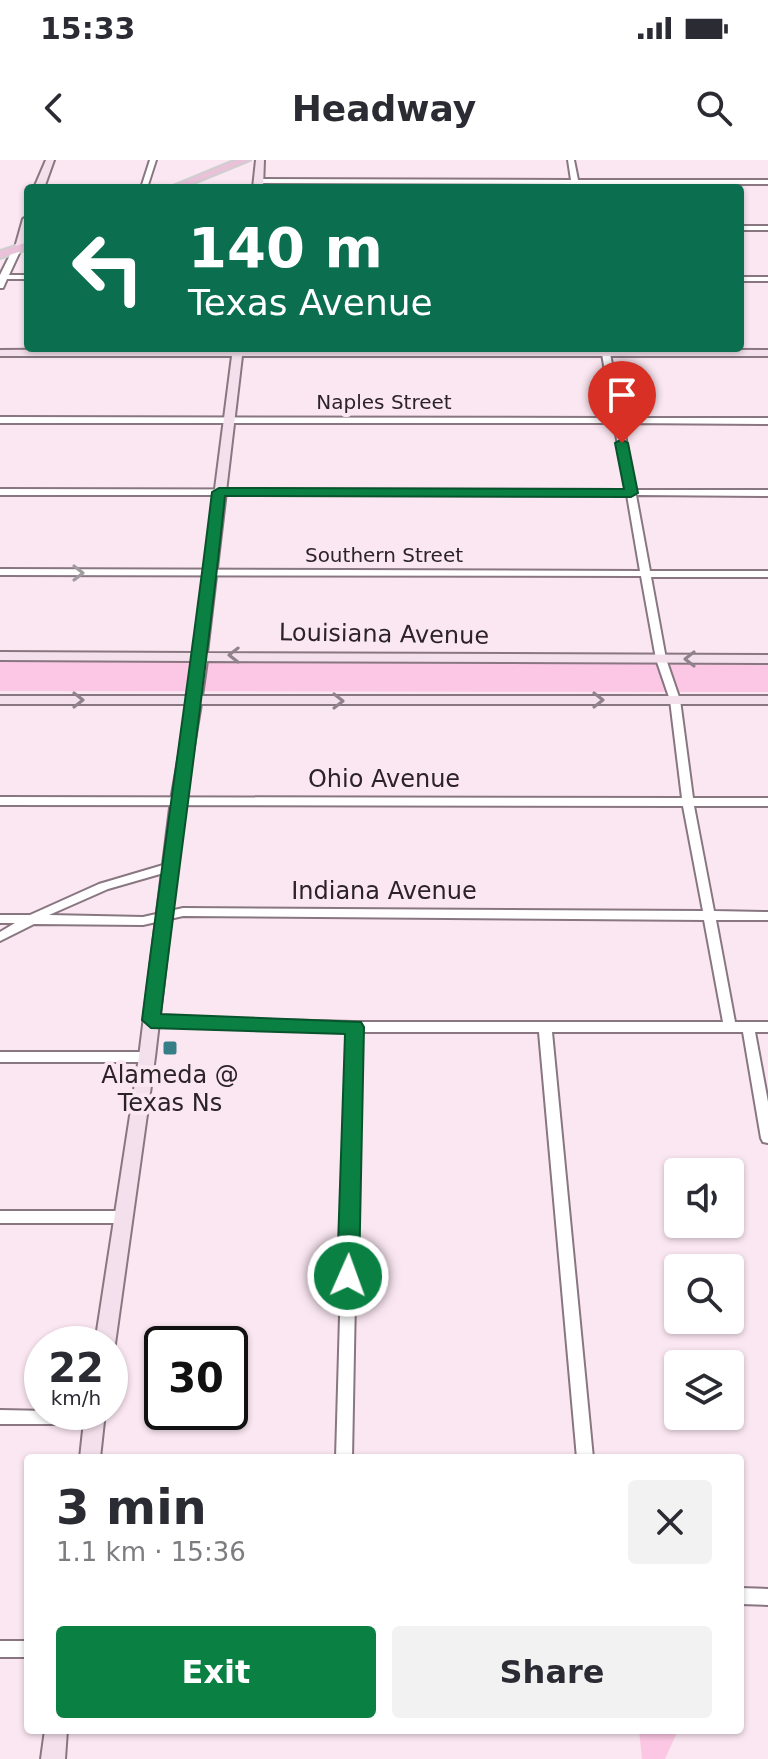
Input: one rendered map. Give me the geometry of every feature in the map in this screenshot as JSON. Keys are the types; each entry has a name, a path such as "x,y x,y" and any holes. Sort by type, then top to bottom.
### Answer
{"main road":[{"path":"41,184 50,160"},
{"path":"183,184 245,160"},
{"path":"258,184 260,160"},
{"path":"0,255 22,247"},
{"path":"0,353 237,352 195,701 178,800 147,1057 108,1326"},
{"path":"686,352 768,353"},
{"name":"Louisiana Avenue","path":"0,656 768,659"},
{"path":"0,700 768,700"},
{"path":"90,1454 93,1430"},
{"path":"53,1759 56,1734"}],"street":[{"path":"145,184 153,160"},
{"path":"571,160 576,184"},
{"path":"640,184 768,182"},
{"path":"744,228 768,228"},
{"path":"1,280 22,247"},
{"path":"1,280 24,277"},
{"path":"744,279 768,279"},
{"path":"605,352 661,659 675,700 688,802 730,1027"},
{"name":"Naples Street","path":"0,420 768,421"},
{"path":"0,492 768,493"},
{"name":"Southern Street","path":"0,572 768,574"},
{"name":"Ohio Avenue","path":"0,801 768,802"},
{"path":"0,937 31,919 132,875 170,867"},
{"name":"Indiana Avenue","path":"0,919 143,921 183,912 768,916"},
{"path":"151,1020 354,1027 768,1027"},
{"path":"344,1454 354,1027"},
{"path":"545,1027 585,1454"},
{"path":"748,1027 768,1138"},
{"path":"0,1057 147,1057"},
{"path":"0,1217 123,1217"},
{"path":"0,1417 24,1416"},
{"path":"744,1596 768,1597"},
{"path":"0,1649 24,1649"}],"shaded area":[{"path":"0,660 768,661 768,692 0,691"},
{"path":"639,1734 676,1734 665,1759 642,1759"}],"place":[{"name":"Alameda @ Texas Ns","path":"170,1048"}],"route":[{"path":"348,1276 354,1027 151,1020 178,800 195,701 219,492 631,493 622,443"}]}
